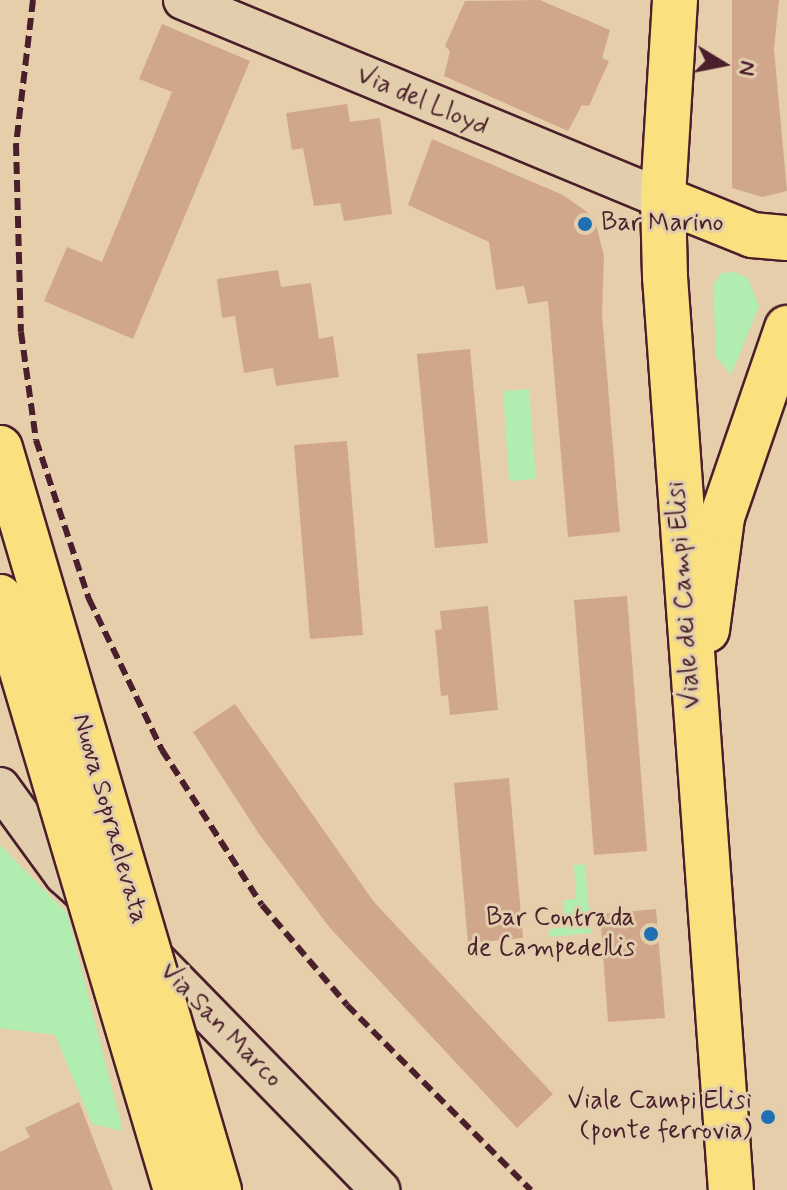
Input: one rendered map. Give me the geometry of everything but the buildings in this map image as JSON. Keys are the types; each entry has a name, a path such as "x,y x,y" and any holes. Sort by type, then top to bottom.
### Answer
{"main road":[{"name":"Viale dei Campi Elisi","path":"675,0 663,199 700,784 731,1190"},
{"path":"663,199 752,235 787,238"},
{"path":"700,784 708,610 722,517 787,328"},
{"name":"Nuova Sopraelevata","path":"0,448 219,1190"},
{"name":"Nuova Sopraelevata","path":"0,597 176,1190"}],"street":[{"name":"Via del Lloyd","path":"183,0 663,199"},
{"name":"Via San Marco","path":"0,787 64,875 136,939 380,1190"}],"green space":[{"path":"735,272 748,278 759,306 731,375 716,357 713,285 721,273"},
{"path":"529,389 536,479 509,481 503,391"},
{"path":"0,845 67,913 123,1131 92,1124 55,1035 0,1028"},
{"path":"585,864 591,933 550,937 550,929 564,927 563,900 576,899 574,865"}],"railway":[{"path":"33,0 16,144 21,332 36,440 89,599 162,750 262,905 347,1005 531,1190"}],"place":[{"name":"Bar Marino","path":"585,224"},
{"name":"Bar Contrada de Campedellis","path":"651,934"},
{"name":"Viale Campi Elisi (ponte ferrovia)","path":"768,1117"}]}
